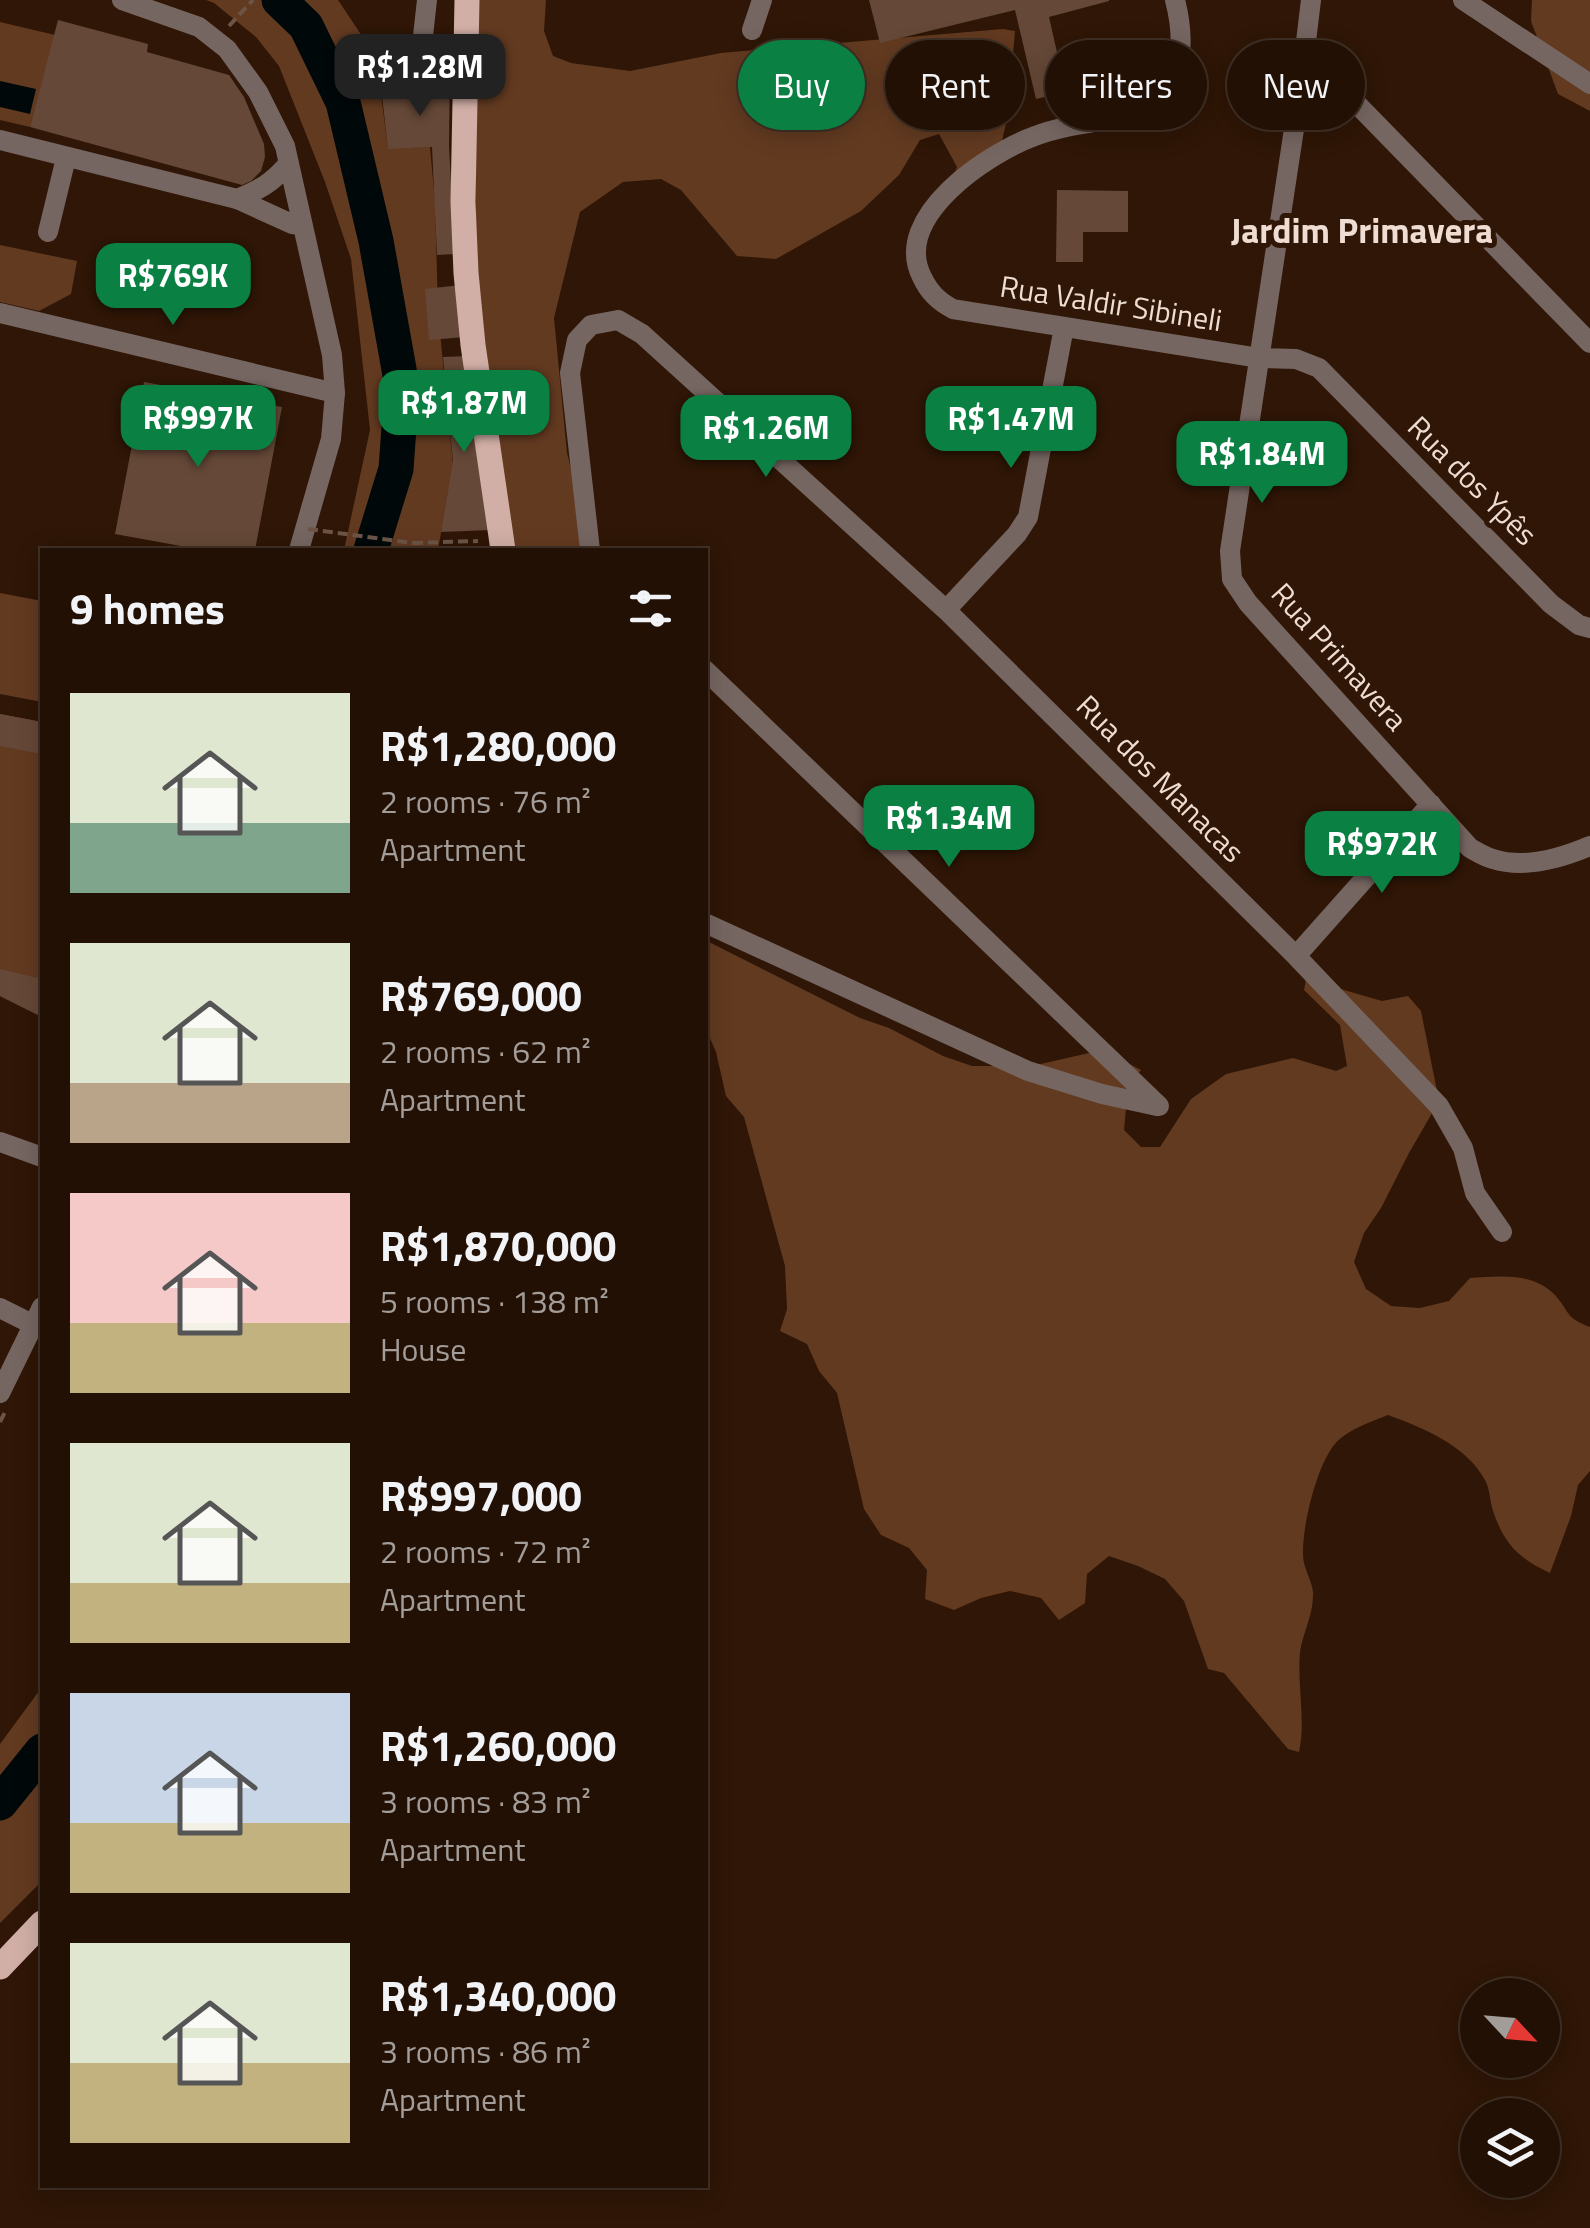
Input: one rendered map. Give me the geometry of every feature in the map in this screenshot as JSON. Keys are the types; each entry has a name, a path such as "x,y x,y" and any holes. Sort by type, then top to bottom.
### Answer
{"main road":[{"path":"468,0 466,273 502,546"},
{"path":"0,1967 40,1925"}],"street":[{"path":"122,0 199,27 227,50 258,92 286,146 332,355 335,392 331,438 300,548"},
{"path":"428,0 422,45 466,58"},
{"path":"752,30 762,0"},
{"name":"Rua Valdir Sibineli","path":"1175,0 1181,44 1178,74 1168,91 1146,113 1032,136 984,164 938,200 922,223 915,244 918,269 939,302 953,309 1260,358"},
{"name":"Rua Primavera","path":"1307,40 1311,0"},
{"path":"1463,0 1590,84"},
{"path":"1365,113 1590,343"},
{"name":"Rua Primavera","path":"1295,130 1230,551 1232,579 1248,603 1470,848 1494,860 1524,863 1566,856 1590,846"},
{"path":"0,140 237,199 303,226"},
{"path":"48,232 66,158"},
{"path":"237,199 264,188 289,163"},
{"path":"0,313 335,392"},
{"name":"Rua dos Manacas","path":"590,548 570,372 576,340 591,325 618,320 642,334 946,610 1296,956 1439,1106 1463,1148 1475,1193 1502,1232"},
{"path":"946,610 1028,517 1064,327"},
{"name":"Rua dos Ypês","path":"1260,358 1296,360 1320,368 1552,604 1590,628"},
{"path":"708,673 1159,1106 1102,1094 1028,1071 708,924"},
{"path":"1296,956 1431,804"},
{"path":"0,1142 40,1156"},
{"path":"0,1308 38,1316 0,1393"}],"path":[{"path":"224,33 253,0"},
{"path":"308,529 413,542 502,546"}],"shaded area":[{"path":"206,0 338,0 376,57 388,148 430,147 438,312 453,464 438,548 344,548 370,430 351,259 279,66 256,37"},
{"path":"475,0 546,0 544,31 553,56 571,63 630,71 738,52 738,130 865,130 865,41 1015,31 1014,40 885,40 885,130 1004,130 1001,145 954,175 957,167 939,134 920,140 899,175 861,211 776,259 737,256 681,190 661,179 623,182 580,212 554,318 567,453 579,499 583,548 509,548 486,447 476,238"},
{"path":"1532,0 1590,0 1590,111 1558,94 1531,21"},
{"path":"0,22 55,35 30,127 0,120"},
{"path":"0,81 36,89 30,114 0,107"},
{"path":"0,245 77,261 71,294 39,311 0,302"},
{"path":"0,593 40,601 40,702 0,694"},
{"path":"0,714 40,722 40,1016 0,996"},
{"path":"708,942 860,1018 972,1066 1032,1066 1089,1053 1120,1059 1141,1070 1128,1086 1124,1130 1141,1147 1160,1147 1191,1099 1226,1074 1293,1058 1336,1071 1347,1066 1340,1025 1304,990 1306,979 1382,1001 1408,996 1421,1011 1439,1101 1364,1233 1354,1262 1366,1289 1391,1306 1420,1308 1449,1301 1470,1278 1515,1277 1546,1288 1572,1317 1590,1327 1590,1471 1578,1485 1550,1573 1530,1562 1508,1542 1493,1511 1485,1480 1455,1447 1388,1415 1345,1435 1334,1445 1321,1468 1305,1529 1303,1560 1313,1600 1300,1652 1299,1752 1288,1749 1224,1673 1208,1669 1184,1601 1165,1579 1138,1566 1109,1556 1087,1574 1085,1603 1059,1620 1041,1598 1010,1591 954,1610 925,1599 927,1570 909,1548 881,1535 864,1509 837,1393 819,1371 807,1344 780,1331 787,1309 785,1266 744,1117 726,1096 708,1034"},
{"path":"40,1690 40,1883 0,1923 0,1744"}],"building":[{"path":"869,0 1109,0 1049,17 1054,40 1045,40 1045,97 1036,99 1015,10 880,43"},
{"path":"58,20 148,44 147,52 229,75 244,97 264,144 261,171 242,185 30,127"},
{"path":"375,34 450,60 449,147 455,254 437,255 432,147 388,149"},
{"path":"1057,190 1128,191 1128,232 1083,232 1083,262 1056,262"},
{"path":"461,285 465,337 429,340 425,289"},
{"path":"467,356 491,530 441,532 453,461 443,357"},
{"path":"144,382 282,407 255,548 192,548 115,534"},
{"path":"0,714 40,722 40,754 0,746"},
{"path":"0,969 40,979 40,1016 0,996"}],"waterway":[{"path":"279,0 306,26 343,102 376,241 402,386 396,469 372,548"},
{"path":"0,1803 40,1753"}],"district":[{"name":"Jardim Primavera","path":"1362,231"}]}
